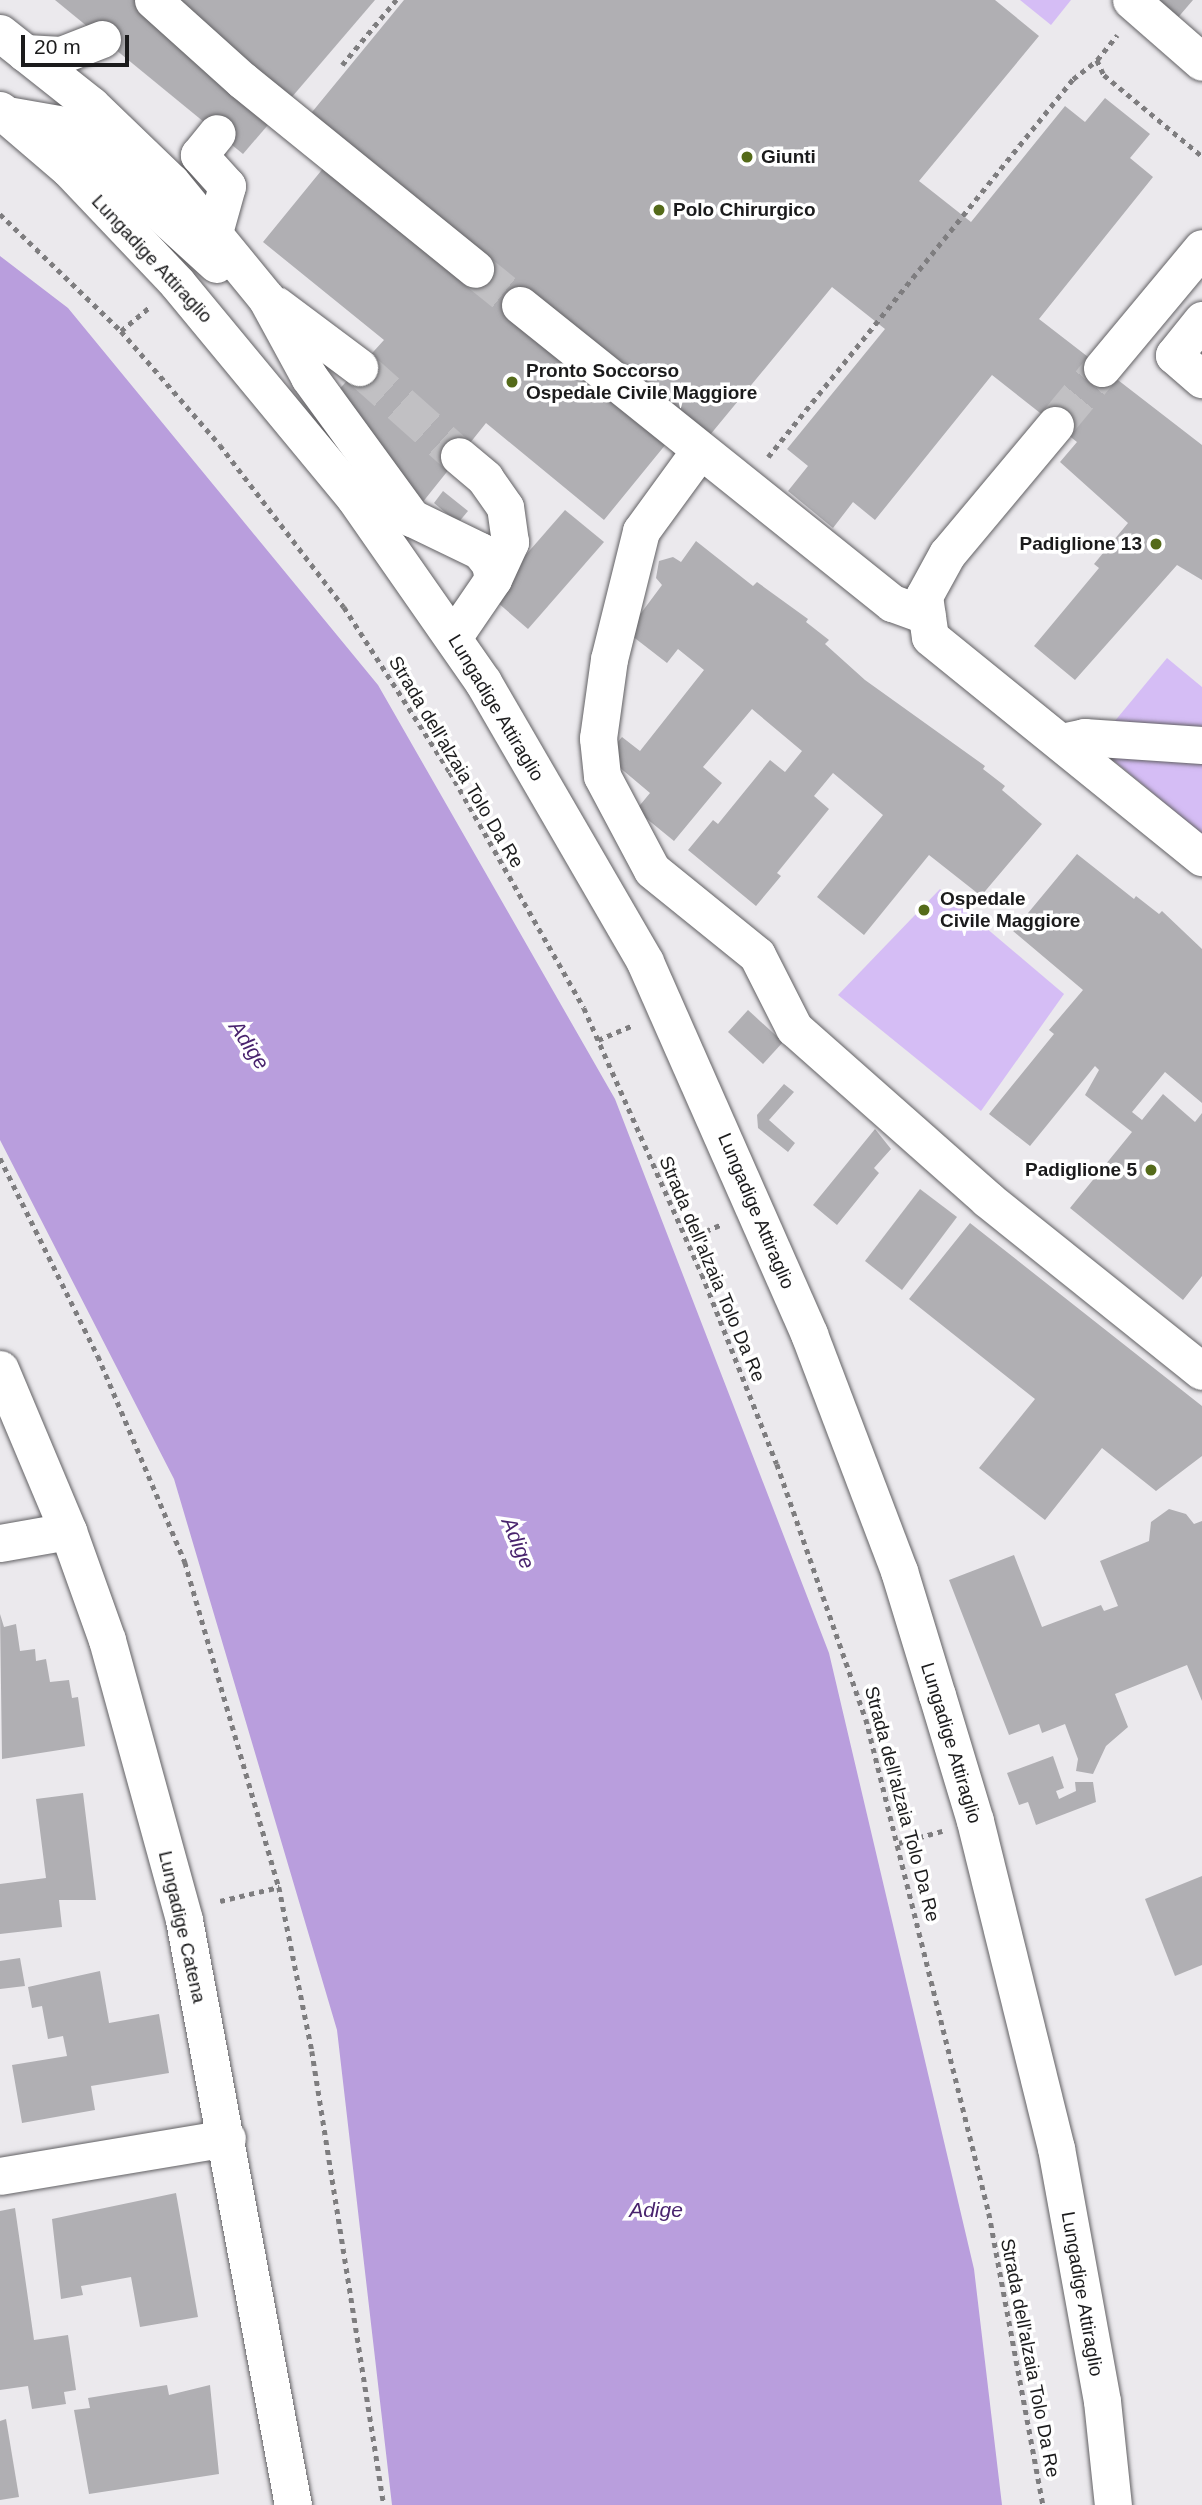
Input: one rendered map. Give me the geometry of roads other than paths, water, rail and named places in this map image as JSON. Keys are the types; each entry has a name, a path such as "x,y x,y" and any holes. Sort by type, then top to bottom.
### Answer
{"street":[{"path":"153,0 242,80 475,269"},
{"path":"1127,13 1202,62"},
{"path":"13,43 61,55 102,38 91,71 91,105"},
{"path":"13,43 91,105 171,182 266,298 309,377 412,518 480,551 491,564 493,579"},
{"path":"3,112 64,125 201,254 266,298 359,368"},
{"name":"Lungadige Attiraglio","path":"3,112 69,169 210,320 354,497 454,636 645,962 809,1334 899,1571 975,1821 1056,2148 1102,2401 1113,2505"},
{"path":"213,236 227,186 199,155 217,132"},
{"path":"1102,368 1202,248"},
{"path":"520,305 892,603 927,616"},
{"path":"1202,320 1174,355 1202,379"},
{"path":"1055,425 947,554 924,596 930,637 1202,857"},
{"path":"700,450 641,531 609,659 598,738 602,776 652,870 757,955 794,1028 987,1199 1202,1371"},
{"path":"454,636 493,579 510,542 505,507 485,478 459,456"},
{"path":"1061,742 1084,737 1202,745"},
{"name":"Lungadige Catena","path":"0,1369 68,1531 107,1640 184,1920 227,2138 293,2505"},
{"path":"0,1544 68,1531"},
{"path":"0,2176 227,2138"}],"water":[{"name":"Adige","path":"0,256 68,308 378,685 615,1099 829,1653 974,2269 1002,2505 392,2505 337,2030 174,1479 0,1140"}],"tunnel":[{"path":"475,269 520,305"},
{"path":"359,367 459,456"},
{"path":"1055,425 1102,368"}],"place":[{"name":"Giunti","path":"747,157"},
{"name":"Polo Chirurgico","path":"659,210"},
{"name":"Pronto Soccorso Ospedale Civile Maggiore","path":"512,382"},
{"name":"Padiglione 13","path":"1156,544"},
{"name":"Ospedale Civile Maggiore","path":"924,910"},
{"name":"Padiglione 5","path":"1151,1170"}]}
